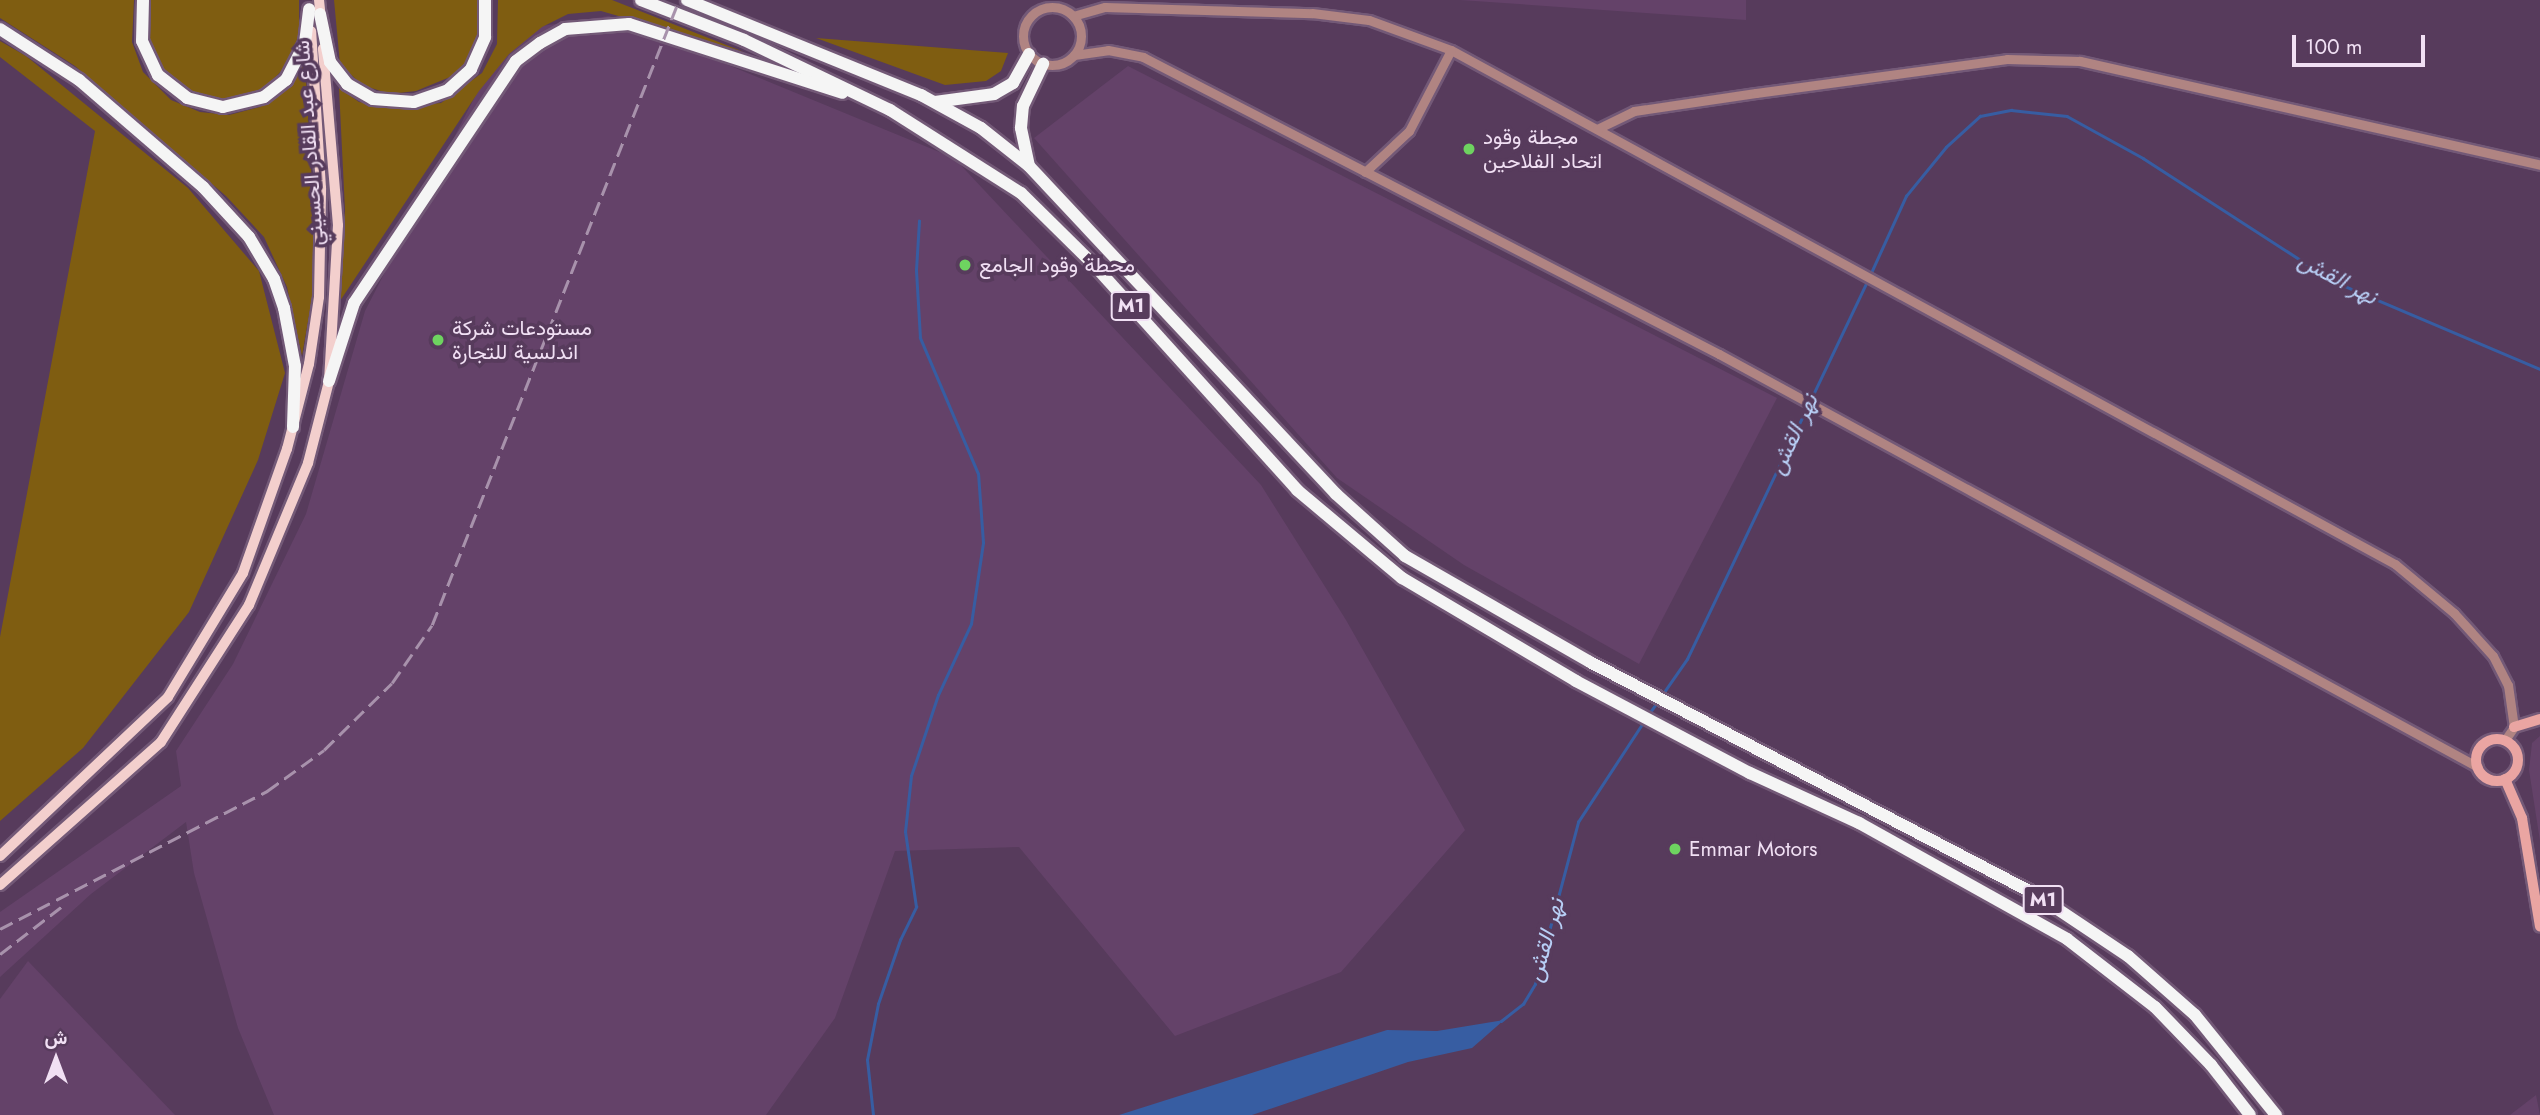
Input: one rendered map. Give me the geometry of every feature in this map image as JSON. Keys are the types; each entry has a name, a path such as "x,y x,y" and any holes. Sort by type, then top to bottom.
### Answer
{"highway":[{"path":"143,0 142,41 158,75 187,98 223,107 264,97 286,80 306,43 314,6"},
{"path":"314,6 330,62 347,84 373,99 414,102 448,90 471,69 485,37 485,0"},
{"name":"M1","path":"641,0 744,40 902,117 1021,193 1094,265 1297,490 1402,578 1576,681 1750,773 1860,823 2067,939 2155,1007 2211,1065 2250,1115"},
{"name":"M1","path":"687,0 935,102 981,128 1029,166 1336,494 1395,547 1590,662 2035,894 2128,956 2195,1015 2276,1115"},
{"path":"329,382 362,291 516,61 556,34 596,23 629,24 816,87 862,97"},
{"path":"0,29 79,80 202,187 249,237 274,279 284,308 295,366 293,427"},
{"path":"935,102 994,94 1013,83 1029,54"},
{"path":"1029,166 1021,128 1023,106 1043,64"}],"main road":[{"name":"شارع عبد القادر الحسيني","path":"0,885 161,742 249,605 308,463 329,382 338,225 314,6"},
{"name":"شارع عبد القادر الحسيني","path":"0,856 168,697 243,573 293,427 319,297 322,234 314,6"},
{"path":"2514,727 2540,719"},
{"path":"2491,740 2505,740 2518,756 2515,770 2505,779 2491,780 2478,767 2480,748 2491,740"},
{"path":"2505,779 2522,818 2540,928"}],"street":[{"path":"2478,767 1790,394 1143,57 1108,50 1074,55 1060,64 1043,64 1029,54 1023,37 1034,13 1051,7 1073,16 1105,7 1312,13 1369,20 1451,50 2395,564 2454,613 2493,656 2508,685 2514,727 2505,740"},
{"path":"1073,16 1081,40 1074,55"},
{"path":"1365,172 1409,131 1451,50"},
{"path":"1597,130 1634,111 1742,95 2007,59 2080,61 2540,165"}],"shaded area":[{"path":"0,0 134,0 132,42 143,72 171,100 200,112 229,115 260,107 287,90 305,63 315,236 312,298 302,356 287,287 264,237 226,196 75,66 0,18"},
{"path":"150,0 299,0 299,35 287,65 264,89 247,97 212,100 195,96 161,71 145,30"},
{"path":"334,0 478,0 482,29 476,53 450,77 416,91 390,94 362,85 340,64"},
{"path":"498,0 612,0 744,52 601,11 568,14 542,27 509,54 479,91 338,304 345,210 339,88 359,102 399,107 441,103 482,73 497,44"},
{"path":"1460,0 1746,0 1746,20"},
{"path":"609,16 954,158 1261,485 1346,620 1465,830 1341,972 1175,1036 1019,847 895,851 835,1018 766,1115 274,1115 238,1028 194,873 186,822 91,894 0,977 0,912 181,786 176,751 233,664 306,514 365,311 485,77 528,28"},
{"path":"816,38 1008,53 1001,71 986,81 945,85"},
{"path":"0,41 26,56 188,188 259,271 285,373 258,460 189,612 83,748 0,821 0,637 95,131 0,57"},
{"path":"1128,66 1777,398 1639,664 1464,565 1337,478 1034,138"},
{"path":"2540,736 2540,841 2529,770 2532,743"},
{"path":"28,961 175,1115 0,1115 0,999"},
{"path":"2536,1095 2540,1115 2510,1115"}],"water":[{"path":"1504,1020 1472,1048 1408,1062 1252,1115 1119,1115 1387,1030 1437,1031"}],"waterway":[{"name":"نهر القش","path":"1870,275 1906,196 1946,147 1980,116 2011,110 2067,116 2143,158 2335,282 2540,369"},
{"path":"873,1115 867,1060 878,1004 900,940 916,907 905,832 911,776 938,695 971,624 983,543 978,474 920,338 916,270 919,221"},
{"name":"نهر القش","path":"1662,695 1687,659 1867,281"},
{"name":"نهر القش","path":"1648,715 1658,701"},
{"name":"نهر القش","path":"1501,1021 1523,1004 1535,984 1578,822 1644,721"}],"railway":[{"path":"0,929 267,791 324,750 392,683 432,625 679,0"},
{"path":"0,954 61,907"}],"place":[{"name":"مجطة وقود اتحاد الفلاحين","path":"1469,149"},
{"name":"محطة وقود الجامع","path":"965,265"},
{"name":"مستودعات شركة اندلسية للتجارة","path":"438,340"},
{"name":"Emmar Motors","path":"1675,849"}]}
